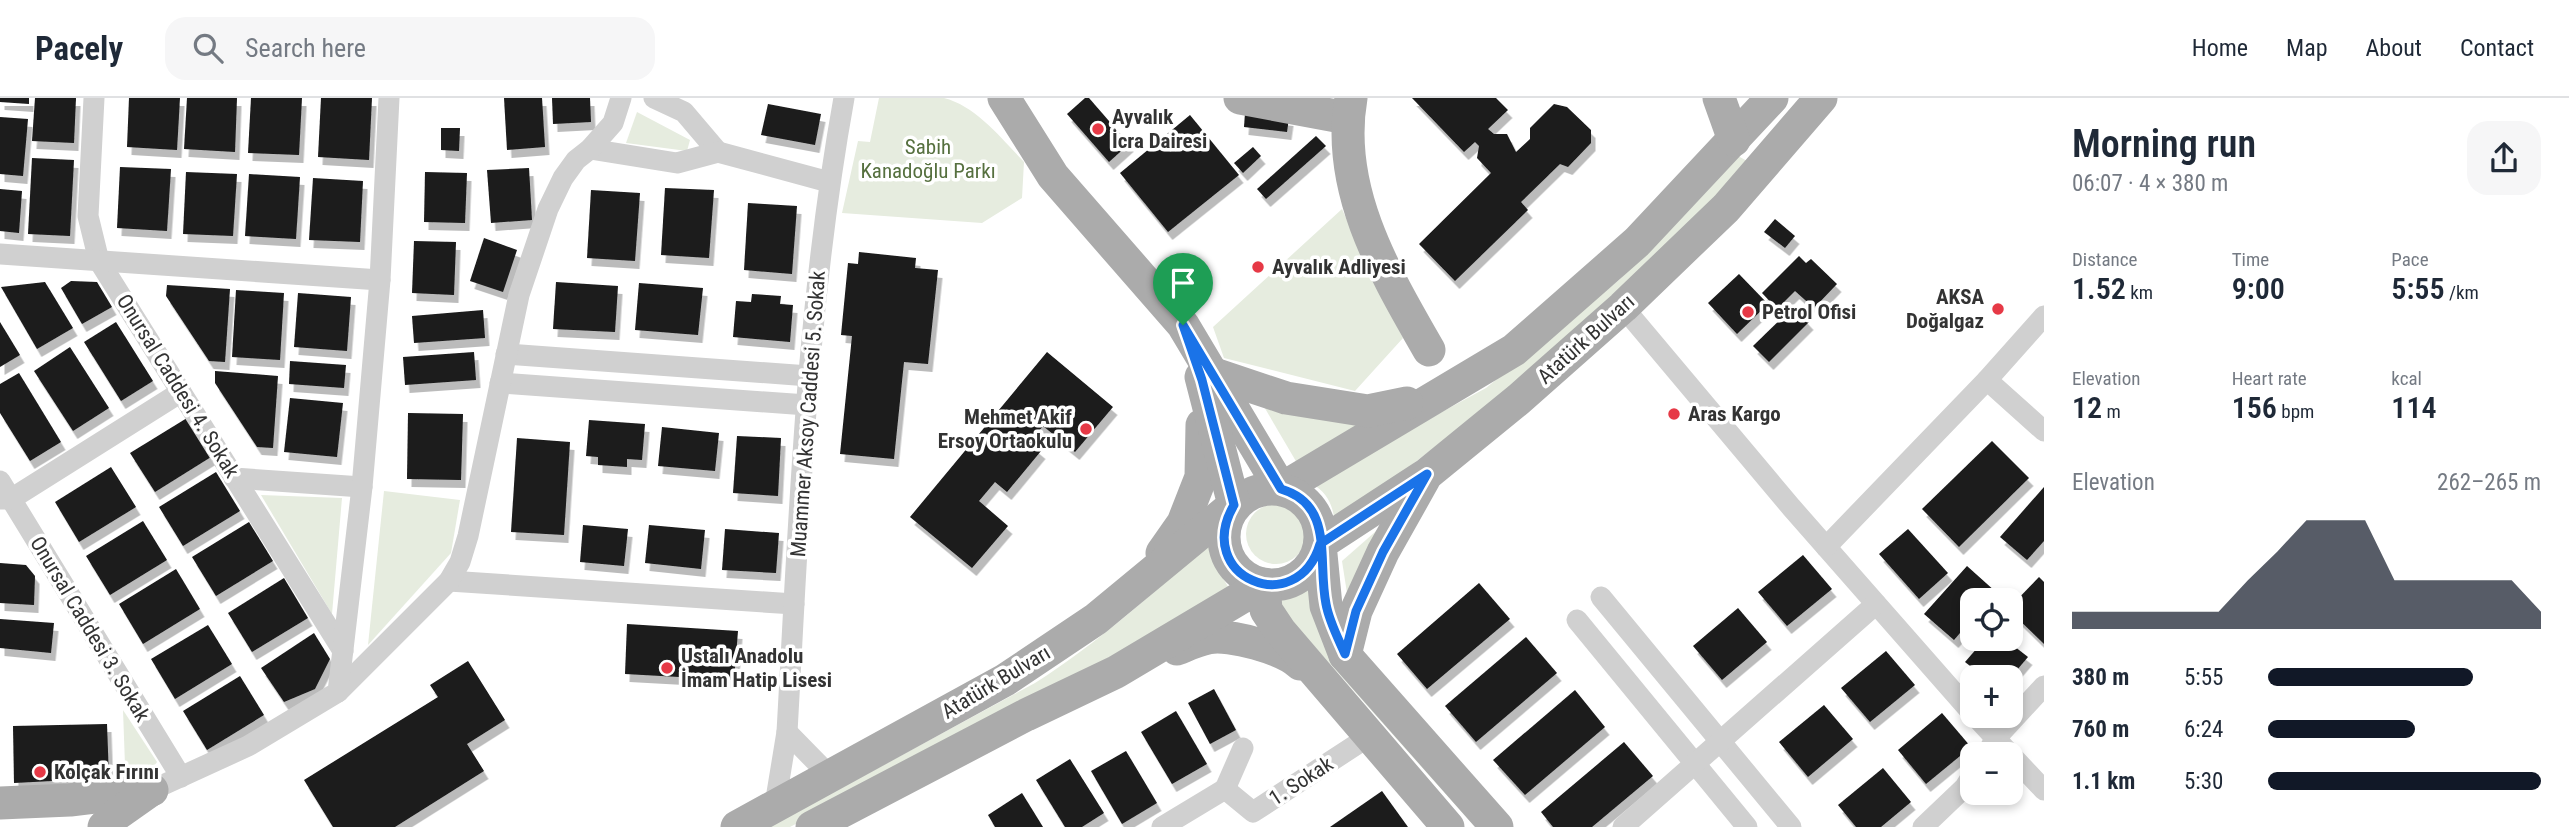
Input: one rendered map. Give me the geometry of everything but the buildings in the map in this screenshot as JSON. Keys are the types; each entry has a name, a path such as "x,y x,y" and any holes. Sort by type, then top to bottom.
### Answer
{"main road":[{"path":"1003,98 1054,176 1183,325 1207,377 1281,489 1293,492 1312,508 1317,519 1326,606 1345,654 1497,827"},
{"path":"1240,98 1349,108 1348,145 1353,188 1371,239 1429,350"},
{"path":"1719,98 1734,140"},
{"name":"Atatürk Bulvarı","path":"737,827 1005,680 1096,619 1234,505 1255,491 1281,489 1514,350 1637,242 1772,98"},
{"name":"Atatürk Bulvarı","path":"812,827 1026,715 1115,672 1264,584 1284,584 1297,578 1308,569 1320,544 1427,474 1519,399 1623,307 1726,208 1821,98"},
{"path":"1207,377 1286,398 1368,411 1434,397"},
{"path":"1207,377 1234,505 1224,527 1225,550 1231,565 1243,576 1264,584 1266,610 1280,632 1448,827"},
{"path":"1142,583 1183,523 1201,477 1207,377"},
{"path":"1345,654 1361,599 1383,552 1427,474"},
{"path":"1115,672 1210,637 1264,645 1291,655 1343,703"},
{"path":"18,816 70,800 166,783"},
{"path":"104,827 117,814 166,783"}],"street":[{"name":"Onursal Caddesi 4. Sokak","path":"94,98 88,216 99,261 343,652"},
{"path":"338,692 362,487 380,279 389,98"},
{"path":"166,783 248,746 338,692 449,581 460,562 468,537 519,295 548,209 563,178 576,160 590,149 613,123 621,98"},
{"path":"654,98 684,112 718,152"},
{"name":"Muammer Aksoy Caddesi 5. Sokak","path":"775,805 786,732 809,376 829,182 844,98"},
{"path":"590,149 677,163 718,152 829,182"},
{"path":"0,254 380,279"},
{"path":"1623,307 1826,547 1960,699"},
{"path":"1826,547 1987,380 2044,316"},
{"path":"506,354 809,376"},
{"path":"1987,380 2044,431"},
{"path":"500,383 807,405"},
{"path":"4,493 181,392"},
{"path":"234,478 362,487"},
{"name":"Onursal Caddesi 3. Sokak","path":"4,493 166,783"},
{"path":"449,581 794,604"},
{"path":"1601,597 1791,827"},
{"path":"1623,827 1876,604"},
{"path":"1577,620 1747,827"},
{"path":"2007,742 2044,686"},
{"path":"1984,728 1994,742"},
{"path":"786,732 830,775"},
{"name":"1. Sokak","path":"1225,789 1255,820 1371,735"},
{"path":"1162,827 1225,789 1243,748"},
{"path":"2023,771 2044,790"},
{"path":"1923,827 1960,792"}],"green space":[{"name":"Sabih Kanadoğlu Parkı","path":"879,98 944,98 967,108 988,124 1024,162 1022,198 982,223 842,213 858,141 870,142"},
{"path":"637,112 690,140 687,151 626,143"},
{"path":"1738,156 1749,162 1630,285 1493,402 1335,524 1329,500 1311,483 1486,388 1619,280"},
{"path":"1342,209 1403,338 1355,391 1224,358 1213,327"},
{"path":"1263,405 1366,426 1297,463"},
{"path":"384,491 460,500 451,553 368,645"},
{"path":"261,495 342,498 332,614"},
{"path":"1276,504 1297,513 1306,534 1297,555 1276,564 1255,555 1246,534 1255,513"},
{"path":"1391,518 1349,606 1342,561"},
{"path":"1209,544 1214,563 1230,590 1052,689 790,827 769,827 1035,683 1103,634"},
{"path":"1313,583 1475,827 1275,602"},
{"path":"123,710 157,762 152,769 131,779 125,765"}],"place":[{"name":"Ayvalık İcra Dairesi","path":"1098,129"},
{"name":"Ayvalık Adliyesi","path":"1258,267"},
{"name":"AKSA Doğalgaz","path":"1998,309"},
{"name":"Petrol Ofisi","path":"1748,312"},
{"name":"Aras Kargo","path":"1674,414"},
{"name":"Mehmet Akif Ersoy Ortaokulu","path":"1086,429"},
{"name":"Ustalı Anadolu İmam Hatip Lisesi","path":"667,668"},
{"name":"Kolçak Fırını","path":"40,772"}],"route":[{"path":"1183,325 1202,380 1234,505 1226,519 1223,534 1225,550 1231,565 1243,576 1271,586 1297,578 1308,569 1320,544 1427,474 1383,552 1356,611 1345,654 1326,606 1320,544 1320,531 1312,508 1293,492 1281,489 1183,325"}]}
